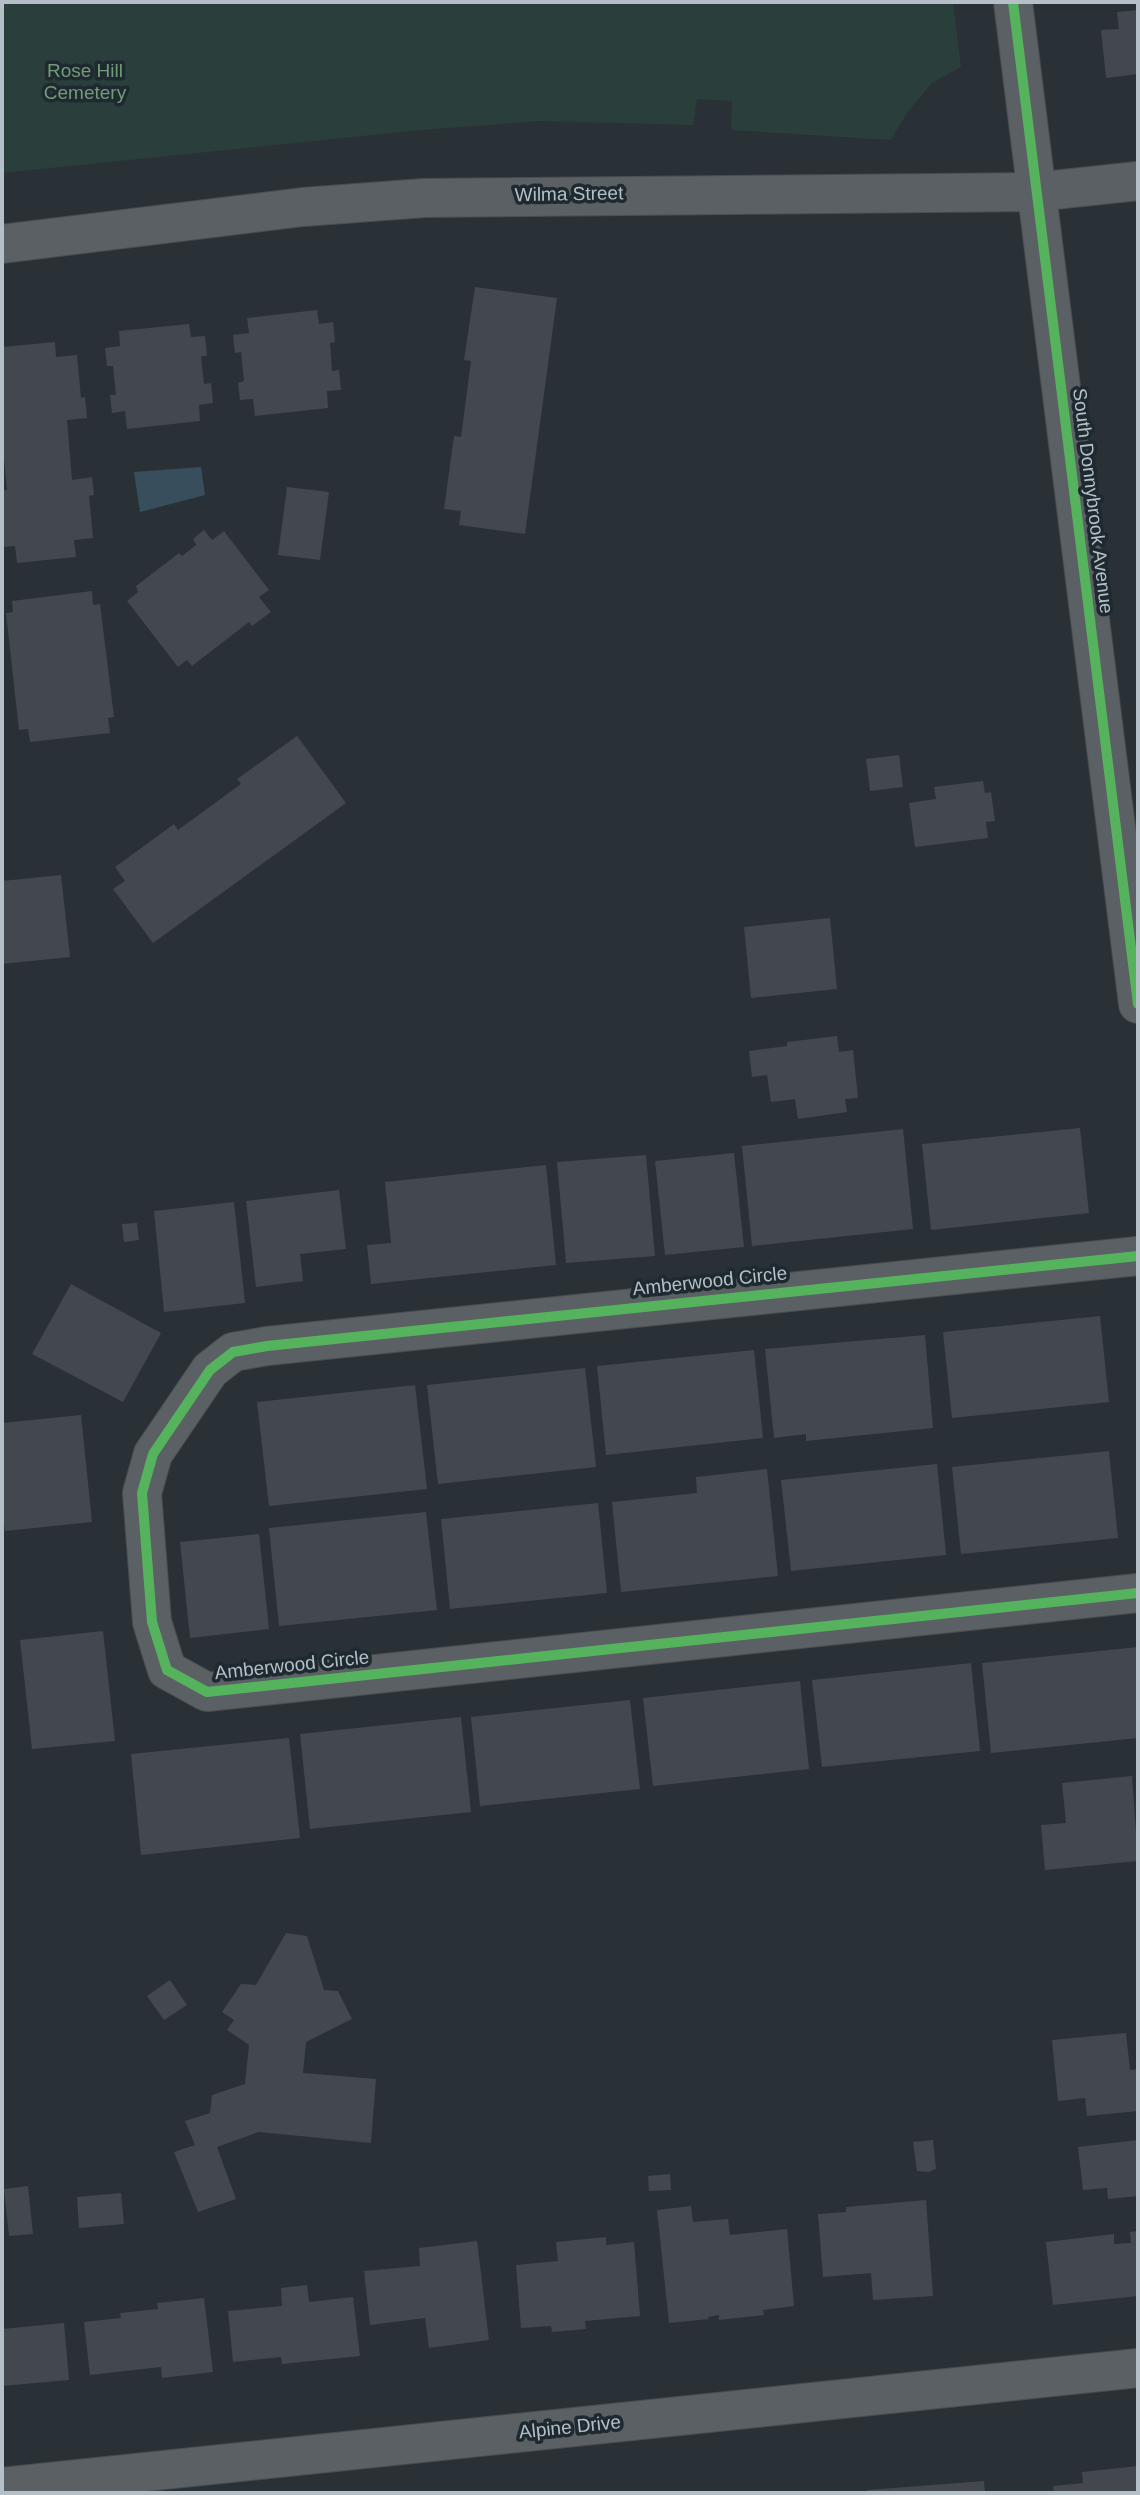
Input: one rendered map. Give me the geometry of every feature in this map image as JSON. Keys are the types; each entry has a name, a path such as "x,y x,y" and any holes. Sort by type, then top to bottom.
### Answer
{"street":[{"name":"South Donnybrook Avenue","path":"1013,2 1138,1004"},
{"name":"Wilma Street","path":"2,244 303,207 424,198 1035,192 1138,181"},
{"name":"Amberwood Circle","path":"1138,1256 267,1346 233,1352 210,1370 153,1454 142,1493 152,1622 167,1670 207,1692 1138,1593"},
{"name":"Alpine Drive","path":"2,2487 1138,2368"}],"green space":[{"name":"Rose Hill Cemetery","path":"2,2 953,2 961,67 932,83 907,113 891,140 731,130 732,101 697,99 693,125 539,121 421,130 2,173"}],"water":[{"path":"201,467 205,495 140,512 134,472"}],"building":[{"path":"1138,10 1138,74 1106,78 1101,30 1119,29 1117,12"},
{"path":"475,287 557,298 525,534 459,525 461,511 444,509 454,436 461,437 471,361 464,360"},
{"path":"317,310 319,324 333,322 335,342 330,343 332,371 339,370 341,390 327,391 328,408 255,416 253,399 240,400 238,383 244,381 241,352 235,353 233,335 249,333 247,318"},
{"path":"189,324 191,337 205,336 207,356 201,356 204,384 211,383 213,403 199,405 200,421 127,429 125,411 112,413 110,395 116,395 113,366 107,366 105,348 120,346 119,331"},
{"path":"55,342 56,357 77,355 81,398 85,397 87,418 67,420 72,480 92,477 94,495 89,496 93,538 74,540 76,557 17,563 15,546 2,547 2,490 7,490 2,436 2,347"},
{"path":"287,487 329,492 320,560 278,555"},
{"path":"204,530 212,540 224,531 269,590 259,597 271,612 252,626 249,622 192,666 187,660 178,667 127,601 138,592 136,586 179,553 182,556 196,545 193,539"},
{"path":"92,591 93,605 100,604 114,717 108,718 110,733 30,742 28,729 19,730 6,613 13,612 12,601"},
{"path":"297,736 346,803 153,943 113,889 125,881 115,867 174,824 178,830 241,784 237,779"},
{"path":"899,755 903,787 870,791 866,759"},
{"path":"983,781 985,793 991,792 995,821 986,822 988,838 915,847 909,803 936,799 934,787"},
{"path":"61,875 70,957 2,964 2,881"},
{"path":"830,918 837,989 751,998 744,927"},
{"path":"837,1036 839,1052 853,1050 858,1098 845,1099 847,1112 798,1119 795,1099 771,1102 767,1075 752,1077 749,1051 787,1046 787,1042"},
{"path":"1080,1128 1089,1213 931,1230 922,1144"},
{"path":"903,1129 913,1229 752,1246 742,1146"},
{"path":"734,1153 744,1247 665,1255 655,1161"},
{"path":"646,1155 655,1256 566,1263 557,1162"},
{"path":"546,1165 556,1265 371,1284 367,1245 391,1243 385,1182"},
{"path":"339,1190 346,1249 300,1254 303,1281 256,1287 246,1201"},
{"path":"234,1202 245,1303 164,1312 154,1211"},
{"path":"137,1223 139,1240 124,1242 122,1224"},
{"path":"71,1284 161,1333 123,1402 32,1354"},
{"path":"1100,1316 1109,1402 952,1418 943,1332"},
{"path":"925,1335 933,1428 806,1441 806,1434 774,1438 765,1349"},
{"path":"754,1350 763,1438 606,1455 597,1366"},
{"path":"585,1368 596,1467 438,1484 427,1385"},
{"path":"415,1385 427,1489 269,1506 257,1402"},
{"path":"81,1415 92,1522 5,1531 2,1504 2,1423"},
{"path":"1109,1451 1118,1538 961,1554 952,1467"},
{"path":"937,1464 946,1555 791,1571 781,1480"},
{"path":"767,1469 778,1576 621,1592 612,1502 697,1493 696,1477"},
{"path":"598,1503 607,1593 450,1609 441,1519"},
{"path":"426,1512 437,1610 279,1626 269,1528"},
{"path":"259,1534 269,1629 190,1638 180,1542"},
{"path":"103,1631 115,1741 32,1749 20,1640"},
{"path":"1138,1647 1138,1738 991,1753 982,1663"},
{"path":"971,1663 980,1751 822,1767 812,1680"},
{"path":"800,1681 809,1769 653,1786 643,1698"},
{"path":"630,1700 640,1789 480,1806 471,1717"},
{"path":"461,1717 471,1812 310,1829 300,1734"},
{"path":"289,1738 300,1838 141,1855 131,1754"},
{"path":"1132,1776 1138,1861 1045,1870 1041,1825 1066,1823 1062,1783"},
{"path":"286,1933 307,1936 324,1990 338,1991 352,2019 306,2042 303,2073 376,2079 371,2143 259,2132 217,2147 236,2199 198,2212 174,2152 195,2145 185,2121 210,2113 212,2095 245,2084 249,2045 227,2030 234,2020 222,2012 241,1984 256,1985"},
{"path":"170,1980 187,2005 164,2020 147,1996"},
{"path":"1126,2033 1130,2070 1138,2069 1138,2111 1087,2116 1085,2098 1058,2101 1052,2040"},
{"path":"933,2140 936,2169 929,2172 917,2171 913,2142"},
{"path":"1138,2140 1138,2196 1108,2199 1107,2188 1083,2190 1078,2147"},
{"path":"670,2174 671,2190 649,2191 648,2176"},
{"path":"28,2186 33,2234 9,2236 4,2189"},
{"path":"121,2193 124,2224 79,2228 77,2197"},
{"path":"926,2200 933,2296 873,2300 871,2273 823,2277 818,2214 846,2212 846,2207"},
{"path":"691,2206 693,2222 728,2219 730,2235 787,2229 794,2306 763,2310 764,2315 719,2320 719,2315 708,2317 709,2319 669,2323 657,2210"},
{"path":"1138,2231 1138,2296 1053,2305 1046,2242 1114,2234 1114,2244 1131,2243 1130,2232"},
{"path":"606,2237 606,2245 634,2242 640,2316 585,2321 586,2329 552,2332 551,2326 521,2328 516,2265 558,2261 556,2242"},
{"path":"477,2241 489,2340 429,2348 425,2318 370,2325 364,2271 420,2266 419,2248"},
{"path":"307,2285 309,2302 353,2297 360,2356 282,2364 281,2357 233,2362 228,2311 282,2306 281,2288"},
{"path":"204,2298 213,2372 162,2378 161,2367 90,2375 84,2322 121,2318 120,2313 158,2309 157,2303"},
{"path":"64,2323 69,2380 2,2386 2,2329"},
{"path":"1138,2466 1138,2493 1054,2493 1053,2486 1083,2483 1082,2472"},
{"path":"984,2481 985,2493 867,2493 867,2490"}],"cycle path":[{"path":"1013,2 1138,1004"},
{"path":"1138,1256 267,1346 233,1352 210,1370 153,1454 142,1493 152,1622 167,1670 207,1692 1138,1593"}]}
